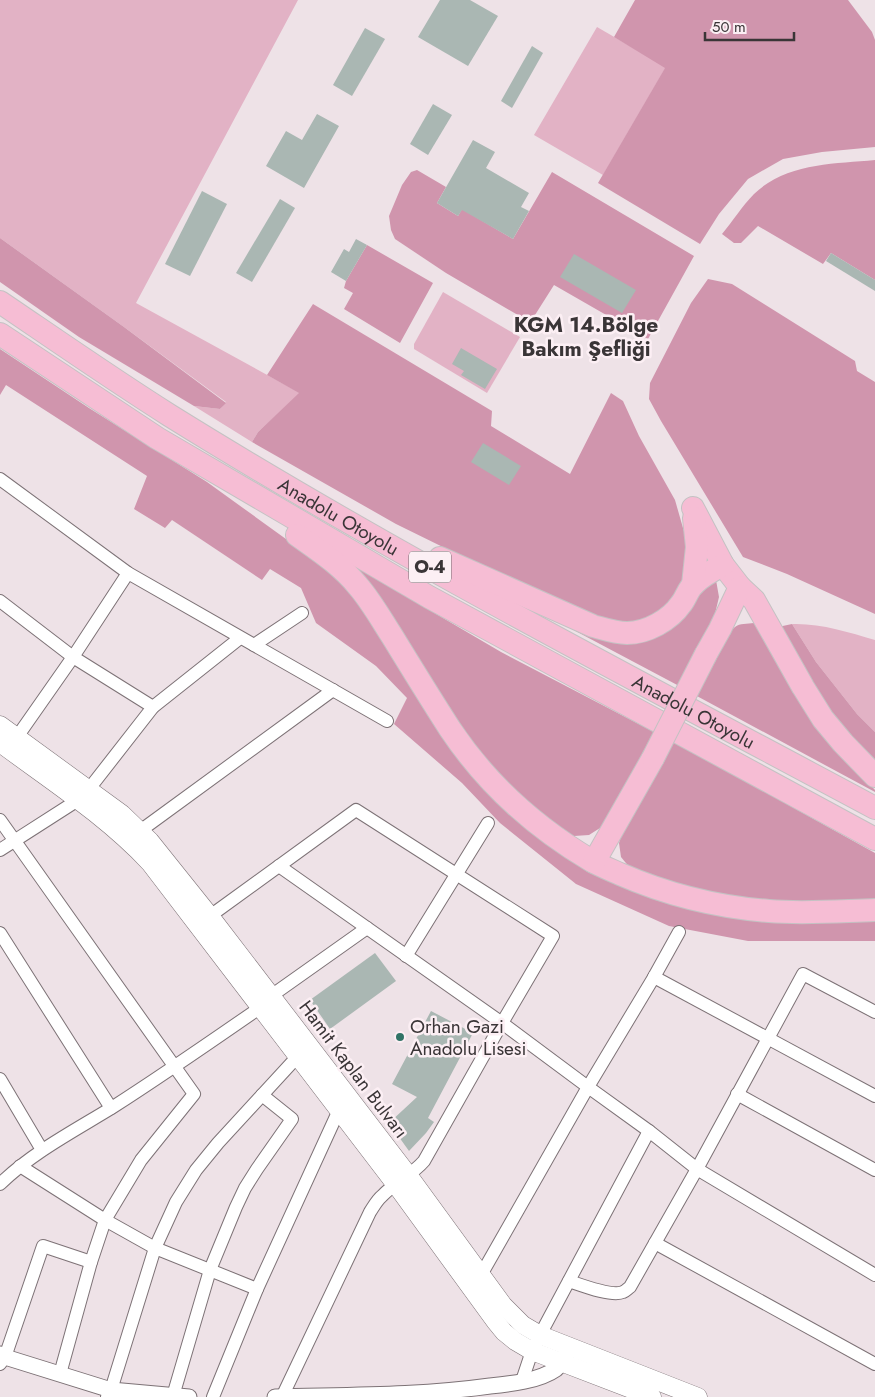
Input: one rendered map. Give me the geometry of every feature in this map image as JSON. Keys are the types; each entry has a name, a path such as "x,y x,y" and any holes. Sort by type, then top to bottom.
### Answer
{"highway":[{"name":"Anadolu Otoyolu","path":"0,302 168,414 312,500 476,593 875,808"},
{"name":"Anadolu Otoyolu","path":"0,334 157,438 429,597 875,839"},
{"path":"210,470 344,571 373,606 469,756 486,777 510,800 563,843 594,862 667,892 692,899 732,907 770,911 875,910"},
{"path":"312,500 593,626 613,632 629,633 644,630 669,617 681,605 693,584 697,547 693,508 723,565 740,587 754,600 803,687 824,719 875,776"},
{"path":"693,584 723,565"},
{"path":"594,862 653,758 740,587"},
{"path":"720,628 748,617 758,617 766,622"}],"main road":[{"name":"Hamit Kaplan Bulvarı","path":"0,725 17,737 84,795 135,847 266,1001 402,1180 504,1332 532,1351 566,1355 698,1397"},
{"name":"Hamit Kaplan Bulvarı","path":"0,743 84,795 122,814 140,830 210,916 266,1001 298,1056 339,1110 402,1180 512,1315 566,1355 652,1397"}],"street":[{"path":"0,479 128,573 387,722"},
{"path":"17,737 73,657 128,573"},
{"path":"0,601 73,657 153,707"},
{"path":"254,645 302,613"},
{"path":"0,850 84,795 153,707 240,638"},
{"path":"140,830 334,690"},
{"path":"210,916 356,810 553,936 424,1160 418,1168 382,1196 364,1223 282,1397"},
{"path":"0,820 194,1094 141,1160 105,1220 91,1262 60,1374"},
{"path":"406,956 488,822"},
{"path":"279,866 502,1023 649,1131 697,1169 875,1275"},
{"path":"0,1184 42,1150 175,1066 367,928"},
{"path":"481,1275 679,932"},
{"path":"0,933 111,1108"},
{"path":"569,1281 617,1294 630,1287 697,1169 803,974 875,1012"},
{"path":"654,976 875,1096"},
{"path":"109,1393 155,1248 176,1202 196,1170 218,1143 298,1056"},
{"path":"0,1079 42,1150"},
{"path":"173,1396 210,1270 245,1188 292,1119 262,1094"},
{"path":"737,1094 875,1170"},
{"path":"212,1397 257,1290 339,1110"},
{"path":"522,1381 532,1351 540,1335 649,1131"},
{"path":"20,1166 105,1220 155,1248 257,1290"},
{"path":"655,1243 875,1364"},
{"path":"91,1262 43,1246 2,1358 60,1374 109,1393 189,1397"},
{"path":"275,1397 453,1394 545,1375 556,1369 566,1355"}],"shaded area":[{"path":"0,0 298,0 136,303 300,393 258,432 252,442 194,406 220,409 226,402 0,238"},
{"path":"635,0 848,0 872,32 875,40 875,147 822,152 783,159 748,179 719,214 700,244 598,183 665,68 614,37"},
{"path":"597,27 666,67 603,175 534,135"},
{"path":"875,160 875,280 831,253 823,264 758,226 741,243 734,243 722,234 754,194 780,176 827,164"},
{"path":"417,170 446,187 437,203 458,216 462,209 513,239 552,172 694,256 648,339 554,285 535,315 523,318 446,273 395,239 391,230 389,216 402,185 411,172"},
{"path":"0,238 226,403 220,409 194,406 79,337 0,282"},
{"path":"367,245 433,283 400,343 344,309 353,293 344,288 346,281"},
{"path":"708,279 732,284 855,361 857,371 875,382 875,614 787,574 743,557 649,399 650,383 691,303"},
{"path":"443,292 520,337 487,393 414,349 414,344"},
{"path":"313,304 492,411 491,426 570,474 611,393 623,401 639,436 675,500 685,535 689,555 687,574 670,604 652,618 636,622 614,623 520,585 396,524 252,442 258,432 299,393 267,375"},
{"path":"0,349 89,408 207,482 347,583 467,763 632,886 875,917 875,941 748,941 669,926 576,884 500,823 462,783 394,724 407,698 376,666 316,623 301,588 270,569 262,580 172,520 165,528 134,509 147,476 6,385 0,395"},
{"path":"351,564 501,652 656,733 610,816 600,828 589,835 574,836 560,831 491,771"},
{"path":"716,580 719,597 714,618 681,687 534,609 619,642"},
{"path":"754,623 764,629 846,759 875,792 695,695 731,631 739,625"},
{"path":"792,624 844,631 875,640 875,732 857,714 816,662"},
{"path":"792,624 816,662 857,714 875,732 875,761 840,723 812,684 778,627"},
{"path":"673,741 875,853 875,903 779,904 673,887 630,868 621,857 619,843 623,829"}],"building":[{"path":"440,0 470,0 498,16 468,66 418,37"},
{"path":"365,28 385,39 352,96 333,85"},
{"path":"532,46 543,53 512,108 501,101"},
{"path":"433,104 452,115 428,155 410,144"},
{"path":"317,114 339,126 304,188 266,166 286,131 302,140"},
{"path":"473,140 495,152 486,168 529,193 521,207 529,211 513,239 462,210 458,216 437,203"},
{"path":"202,191 227,204 190,276 165,264"},
{"path":"280,199 295,208 252,282 236,273"},
{"path":"356,239 367,245 346,281 331,272 344,249 349,252"},
{"path":"831,253 875,280 875,291 826,261"},
{"path":"574,254 636,290 622,313 560,277"},
{"path":"461,348 497,369 485,389 461,375 464,371 452,364"},
{"path":"483,443 521,466 509,485 471,462"},
{"path":"375,953 396,981 330,1029 310,1000"},
{"path":"431,1011 473,1033 428,1118 434,1122 409,1151 389,1123 417,1097 392,1084"}],"place":[{"name":"Orhan Gazi Anadolu Lisesi","path":"400,1037"}],"district":[{"name":"KGM 14.Bölge Bakım Şefliği","path":"586,337"}]}
